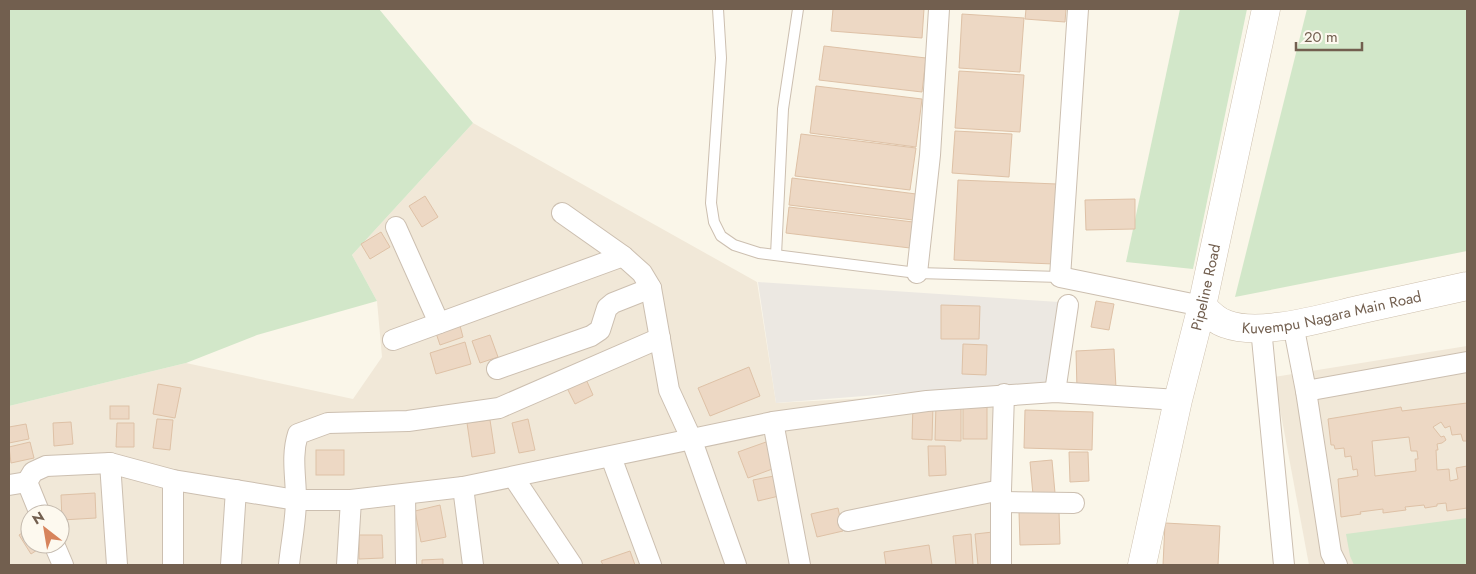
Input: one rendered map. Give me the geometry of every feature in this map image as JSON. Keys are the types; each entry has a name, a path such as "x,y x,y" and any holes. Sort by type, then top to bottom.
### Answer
{"street":[{"path":"917,273 930,155 939,9"},
{"path":"1078,9 1060,277 1202,306"},
{"name":"Pipeline Road","path":"1142,565 1178,400 1202,306 1266,9"},
{"path":"562,213 622,256 642,273 651,288 669,390 691,438 736,565"},
{"path":"396,227 439,323"},
{"path":"393,340 622,256"},
{"name":"Kuvempu Nagara Main Road","path":"1202,306 1216,319 1226,324 1237,327 1261,328 1293,324 1467,286"},
{"path":"497,370 591,336 600,330 607,308 613,303 651,288"},
{"path":"1056,392 1068,305"},
{"path":"1293,324 1306,392 1331,553 1337,565"},
{"path":"1261,328 1284,565"},
{"path":"289,565 296,500 294,471 295,442 298,434 328,423 408,421 499,408 660,338"},
{"path":"1306,392 1467,362"},
{"path":"33,504 18,483 33,472 46,466 110,463 173,480 296,500 351,500 463,487 514,478 691,438 773,422 928,401 1004,394 1056,392 1178,400"},
{"path":"1001,565 1004,394"},
{"path":"773,422 800,565"},
{"path":"611,457 650,565"},
{"path":"110,463 117,565"},
{"path":"514,478 572,565"},
{"path":"173,480 173,565"},
{"path":"463,487 476,560"},
{"path":"231,565 236,490"},
{"path":"405,495 406,565"},
{"path":"848,521 1001,496 1074,503"},
{"path":"347,565 351,500"}],"lane":[{"path":"718,9 720,58 710,203 714,222 721,236 734,245 759,253 917,273 1060,277"},
{"path":"776,254 783,109 798,9"}],"shaded area":[{"path":"473,123 757,282 776,403 1014,390 1010,565 9,565 9,406 186,363 353,399 382,357 377,301 352,255"},
{"path":"758,282 1059,302 1059,389 927,391 776,403"},
{"path":"1467,346 1467,565 1309,565 1274,377"}],"green space":[{"path":"9,9 379,9 473,123 352,255 377,301 257,335 186,363 9,406"},
{"path":"1180,9 1247,9 1193,269 1126,262"},
{"path":"1307,9 1467,9 1467,251 1235,297"},
{"path":"1467,518 1467,565 1354,565 1350,556 1346,534"}],"building":[{"path":"833,9 924,9 922,38 831,31"},
{"path":"1026,9 1066,9 1065,22 1025,19"},
{"path":"962,14 1024,18 1020,72 959,68"},
{"path":"824,46 926,58 922,92 819,80"},
{"path":"959,71 1024,75 1020,132 955,128"},
{"path":"816,86 922,99 916,147 810,133"},
{"path":"955,131 1012,134 1009,177 952,173"},
{"path":"801,134 916,148 910,190 795,176"},
{"path":"792,178 916,194 913,220 789,205"},
{"path":"958,180 1057,184 1054,264 954,260"},
{"path":"425,196 438,217 422,227 409,206"},
{"path":"1135,199 1135,229 1086,230 1085,200"},
{"path":"789,207 913,222 910,248 786,233"},
{"path":"381,232 390,247 370,259 361,244"},
{"path":"1096,301 1114,304 1109,330 1091,327"},
{"path":"941,305 980,306 979,339 941,339"},
{"path":"459,322 463,337 440,345 435,330"},
{"path":"490,335 498,357 480,363 472,341"},
{"path":"465,342 471,364 436,374 430,353"},
{"path":"963,344 987,345 986,375 962,374"},
{"path":"1114,349 1116,388 1077,390 1076,351"},
{"path":"749,367 760,396 710,416 698,388"},
{"path":"585,377 593,395 575,404 566,386"},
{"path":"158,384 181,388 175,418 153,414"},
{"path":"963,401 987,401 987,439 963,439"},
{"path":"1467,403 1467,441 1463,441 1461,434 1452,435 1450,426 1445,428 1441,422 1433,427 1446,440 1437,444 1437,470 1449,469 1450,481 1458,479 1456,468 1467,466 1467,508 1447,511 1446,503 1425,508 1424,505 1405,507 1406,510 1383,513 1383,509 1360,512 1361,514 1341,517 1338,479 1358,476 1357,469 1353,470 1351,456 1345,457 1344,448 1335,449 1334,445 1331,445 1328,419 1401,407 1402,411","holes":["1409,437 1411,451 1417,451 1418,459 1415,459 1416,471 1375,476 1372,441"]},
{"path":"913,404 933,404 932,440 912,439"},
{"path":"936,404 961,404 961,441 935,440"},
{"path":"110,406 129,406 129,419 110,419"},
{"path":"1025,410 1093,412 1092,450 1024,448"},
{"path":"157,419 173,420 170,450 153,448"},
{"path":"528,419 535,450 519,453 512,423"},
{"path":"490,420 495,453 472,457 467,423"},
{"path":"71,422 73,444 54,446 53,423"},
{"path":"117,423 134,423 134,447 116,447"},
{"path":"26,424 29,439 9,443 9,427"},
{"path":"30,442 34,458 11,463 9,447"},
{"path":"766,442 775,468 748,478 738,452"},
{"path":"928,446 945,446 946,475 929,476"},
{"path":"316,450 344,450 344,475 316,475"},
{"path":"1069,452 1088,452 1089,481 1070,482"},
{"path":"1052,460 1055,493 1033,495 1030,462"},
{"path":"774,476 779,496 758,501 753,480"},
{"path":"95,493 96,518 70,520 70,504 61,504 61,495"},
{"path":"440,505 446,537 421,542 415,511"},
{"path":"838,508 843,531 817,537 811,514"},
{"path":"1059,511 1060,544 1020,545 1019,512"},
{"path":"1165,523 1220,526 1218,565 1163,565"},
{"path":"993,532 996,565 978,565 975,534"},
{"path":"971,534 973,565 956,565 953,536"},
{"path":"359,535 382,535 383,558 359,559"},
{"path":"929,545 932,565 886,565 884,552"},
{"path":"630,551 635,565 603,565 601,561"},
{"path":"443,559 443,565 422,565 422,560"}]}
